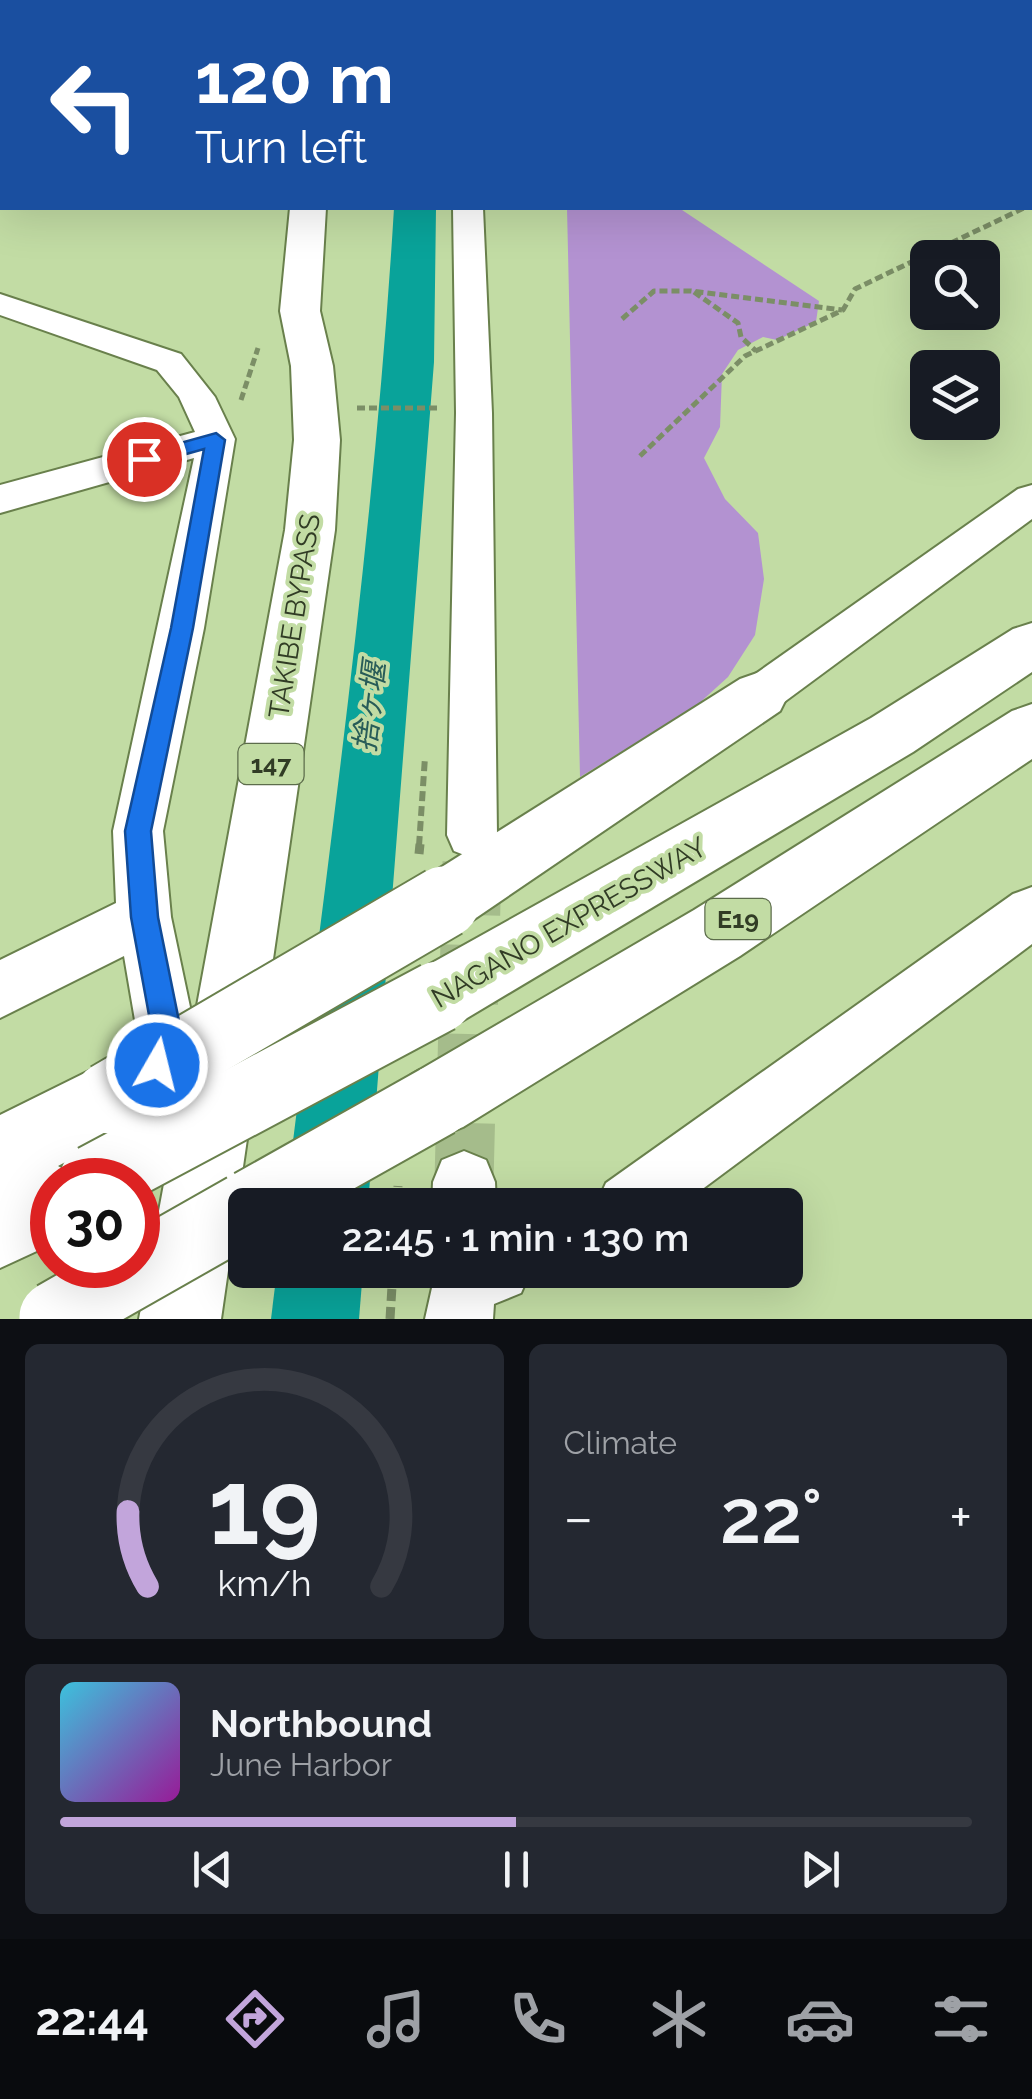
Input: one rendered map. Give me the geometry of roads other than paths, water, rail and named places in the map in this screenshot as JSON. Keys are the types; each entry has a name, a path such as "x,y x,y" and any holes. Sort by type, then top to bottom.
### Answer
{"highway":[{"name":"TAKIBE BYPASS","path":"180,1319 310,530 317,440 312,366 300,311 308,210"},
{"name":"NAGANO EXPRESSWAY","path":"136,1158 438,996 892,735 1032,644"},
{"path":"0,1156 109,1098 444,902 760,695"},
{"name":"E19","path":"282,1188 717,932 1032,728"},
{"path":"0,1229 30,1213"},
{"path":"80,1305 228,1219"}],"street":[{"path":"468,210 474,414 472,835"},
{"path":"0,304 169,362 188,380 216,440 182,628 138,831 148,930 166,1026 136,1158"},
{"path":"0,499 216,440"},
{"path":"760,695 1032,499"},
{"path":"651,1188 1032,912"},
{"path":"0,990 148,930"}],"water":[{"name":"捨ヶ堰","path":"394,210 436,210 434,362 369,1188 287,1188 362,582"},
{"path":"275,1288 362,1288 359,1319 271,1319"}],"tunnel":[{"path":"464,1182 472,862"}]}
